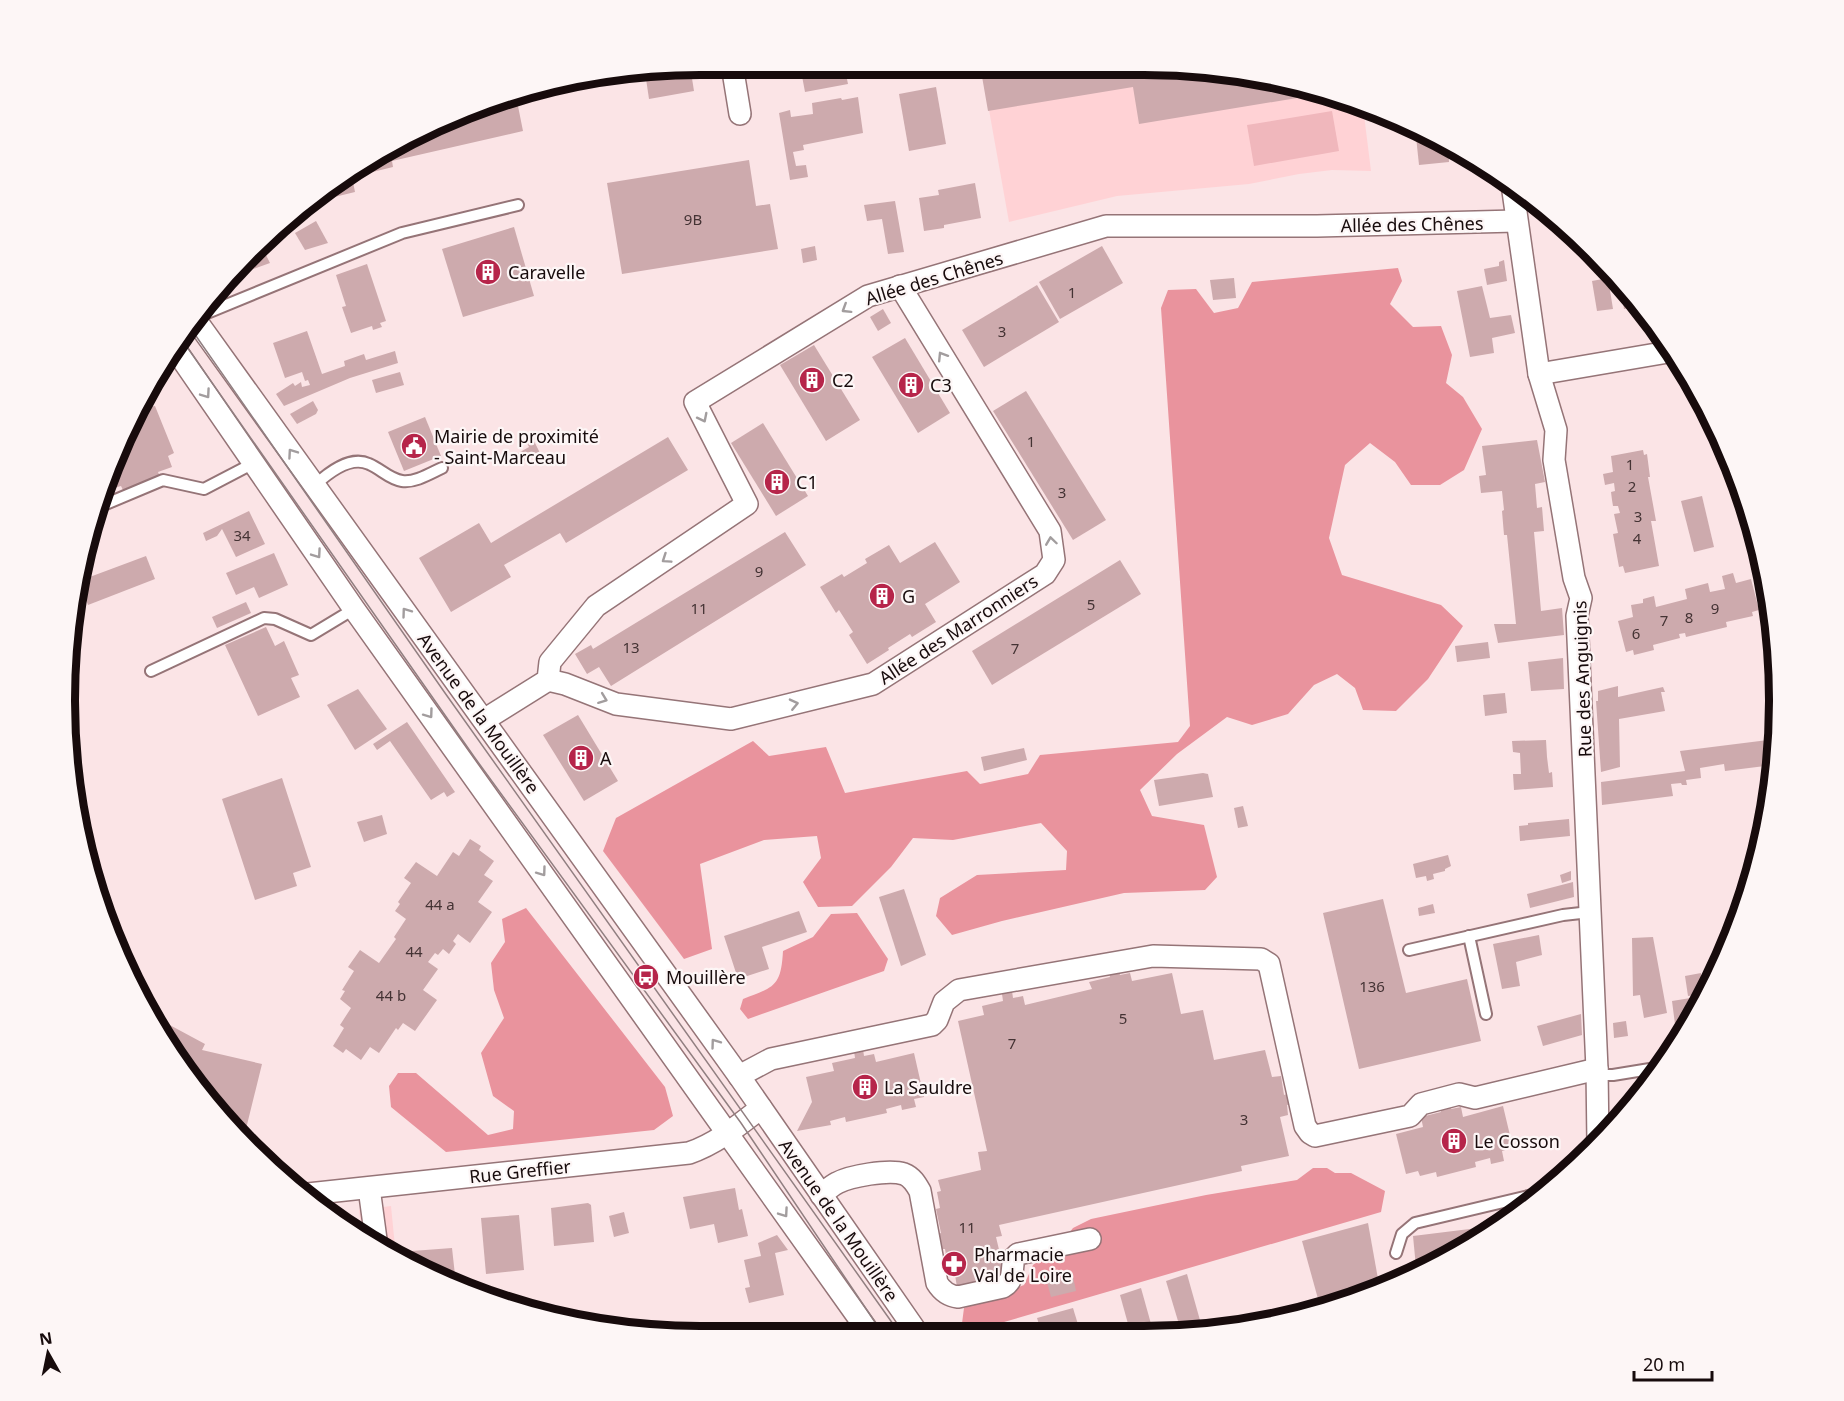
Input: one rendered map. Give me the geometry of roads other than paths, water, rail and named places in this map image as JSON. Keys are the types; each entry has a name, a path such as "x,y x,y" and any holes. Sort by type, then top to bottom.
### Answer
{"street":[{"path":"734,75 740,114"},
{"name":"Rue des Anguignis","path":"1513,196 1539,374 1556,430 1554,460 1574,578 1581,598 1577,616 1587,815 1598,1130"},
{"name":"Allée des Chênes","path":"548,680 550,662 596,606 747,504 695,402 868,296 1106,226 1317,226 1516,221"},
{"name":"Allée des Marronniers","path":"548,680 616,704 730,719 873,684 1045,574 1054,560 1050,531 900,286"},
{"name":"Avenue de la Mouillère","path":"200,326 739,1076 913,1326"},
{"path":"1539,374 1664,353"},
{"path":"179,355 354,609 864,1326"},
{"path":"484,720 548,680"},
{"path":"739,1076 771,1059 932,1025 937,1020 945,1002 959,990 1153,956 1261,959 1269,964 1305,1126 1315,1136 1410,1116 1421,1104 1459,1094 1475,1098 1597,1072"},
{"path":"728,1132 761,1108"},
{"name":"Rue Greffier","path":"315,1193 689,1153 728,1132"},
{"path":"821,1195 836,1183 853,1177 894,1172 905,1175 915,1182 920,1191 938,1283 941,1289 958,1297 1009,1284 1012,1278 1014,1258 1018,1254 1090,1239"},
{"path":"369,1188 375,1234"}],"lane":[{"path":"211,311 402,233 519,205"},
{"path":"315,485 340,465 360,461 389,477 403,481 413,480 442,468"},
{"path":"107,504 162,480 204,489 254,463"},
{"path":"151,671 264,618 275,618 311,635 354,609"},
{"path":"1409,950 1563,915 1590,912"},
{"path":"1468,936 1486,1014"},
{"path":"1597,1072 1613,1075 1649,1068"},
{"path":"1396,1253 1402,1234 1415,1223 1524,1197"}],"tram line":[{"path":"194,333 445,693 894,1326"},
{"path":"186,345 475,758 741,1123 878,1326"}],"place":[{"name":"Caravelle","path":"488,272"},
{"name":"C2","path":"812,380"},
{"name":"C3","path":"911,385"},
{"name":"Mairie de proximité - Saint-Marceau","path":"414,446"},
{"name":"C1","path":"777,482"},
{"name":"G","path":"882,596"},
{"name":"A","path":"581,758"},
{"name":"Mouillère","path":"646,977"},
{"name":"La Sauldre","path":"865,1087"},
{"name":"Le Cosson","path":"1454,1141"},
{"name":"Pharmacie Val de Loire","path":"954,1264"}]}
